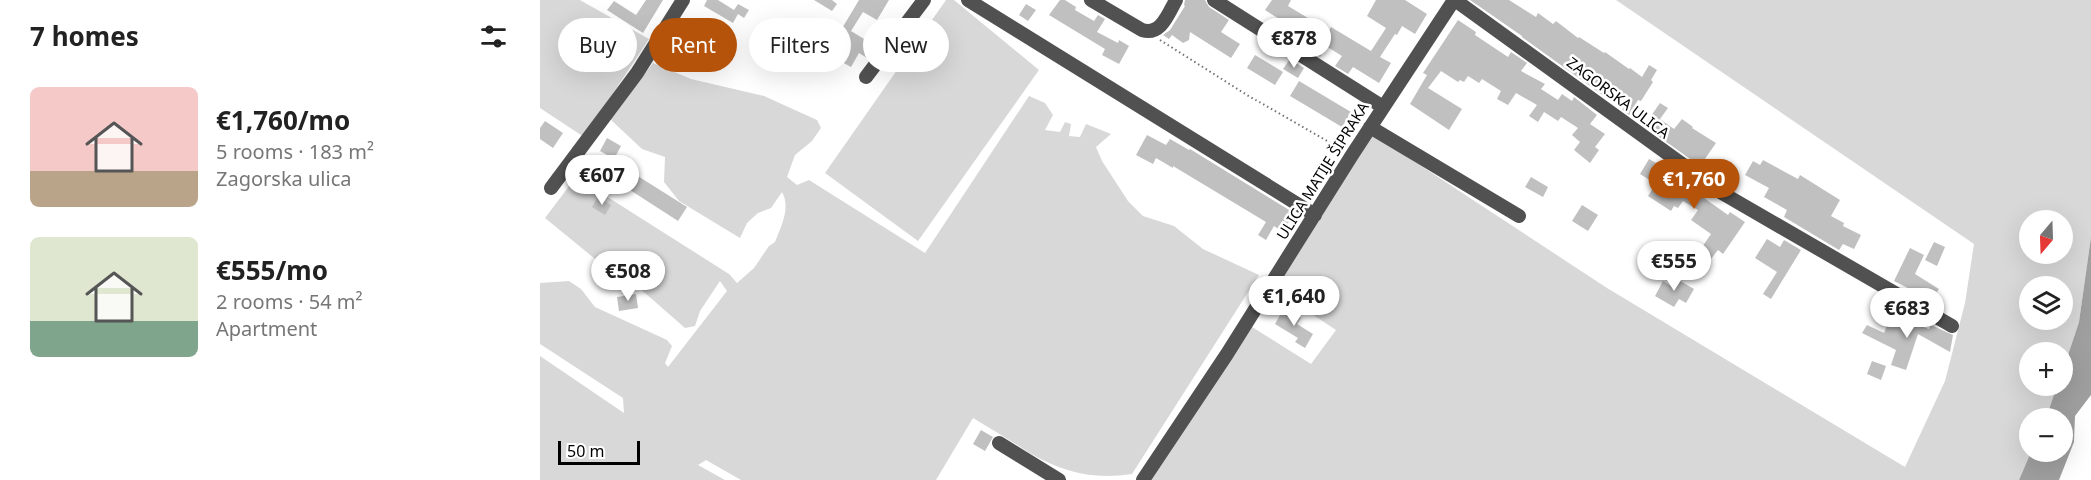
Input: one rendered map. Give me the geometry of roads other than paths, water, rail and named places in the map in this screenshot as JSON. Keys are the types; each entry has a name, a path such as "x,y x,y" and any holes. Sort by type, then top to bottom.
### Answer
{"street":[{"path":"551,188 637,73 683,0"},
{"path":"866,77 924,0"},
{"path":"968,0 1315,215"},
{"path":"1092,0 1142,30 1152,31 1161,25 1176,0"},
{"path":"1214,0 1383,107"},
{"name":"ULICA MATIJE ŠIPRAKA","path":"1143,480 1383,107 1455,0"},
{"name":"ZAGORSKA ULICA","path":"1455,0 1722,193 1952,326"},
{"path":"1370,128 1519,216"},
{"path":"999,442 1059,480"}]}
